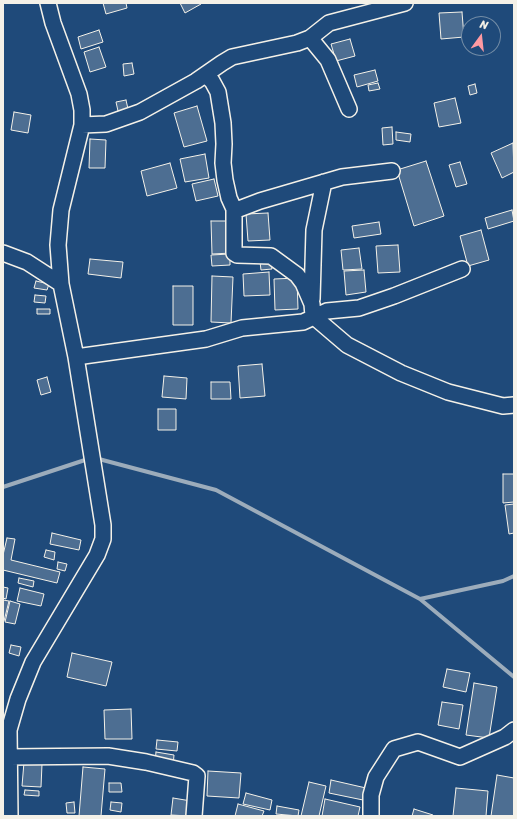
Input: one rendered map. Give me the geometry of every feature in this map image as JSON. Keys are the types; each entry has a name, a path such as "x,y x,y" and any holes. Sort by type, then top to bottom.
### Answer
{"street":[{"path":"10,816 9,757 6,733 33,662 98,555 103,539 103,525 76,357 61,284 58,245 61,210 82,125 82,110 79,94 53,23 48,3"},
{"path":"82,125 106,124 140,112 232,58 297,43 310,38 329,23 406,3"},
{"path":"310,38 328,60 349,109"},
{"path":"205,75 212,81 218,92 223,122 223,162 225,180 229,198 234,209 234,253 237,256 271,256 297,275 303,284 312,310 348,345 401,373 448,392 503,406 514,406"},
{"path":"234,209 239,209 260,201 342,177 392,171"},
{"path":"76,357 200,340 242,328 302,322 312,310 314,230 324,182"},
{"path":"3,253 27,262 61,284"},
{"path":"312,310 327,311 359,308 462,269"},
{"path":"371,816 371,795 376,777 394,749 418,742 460,757 505,737 514,730"},
{"path":"9,757 108,756 146,762 193,773 197,776 194,816"}],"building":[{"path":"103,3 126,3 127,8 106,14"},
{"path":"180,3 200,3 201,4 185,13"},
{"path":"462,12 461,37 441,39 439,13"},
{"path":"99,30 103,42 81,49 78,37"},
{"path":"350,39 355,56 336,61 331,44"},
{"path":"99,47 106,67 90,72 84,52"},
{"path":"132,63 134,74 124,76 123,64"},
{"path":"375,70 378,81 357,87 354,75"},
{"path":"378,83 380,89 369,91 368,85"},
{"path":"475,84 477,93 470,95 468,86"},
{"path":"455,98 461,123 439,127 434,103"},
{"path":"126,100 128,109 118,111 116,102"},
{"path":"197,106 207,141 184,147 174,113"},
{"path":"14,112 31,115 28,133 11,130"},
{"path":"392,127 393,144 383,145 382,128"},
{"path":"396,132 411,134 410,142 396,140"},
{"path":"90,139 106,140 105,168 89,168"},
{"path":"513,143 514,172 502,178 491,153"},
{"path":"205,154 209,178 185,182 180,159"},
{"path":"426,161 444,216 414,226 397,170"},
{"path":"460,162 467,184 456,187 449,165"},
{"path":"170,163 177,188 147,196 141,171"},
{"path":"214,179 218,196 196,201 192,184"},
{"path":"512,210 514,221 488,229 485,218"},
{"path":"268,213 270,240 248,241 246,214"},
{"path":"211,221 231,221 232,253 212,254"},
{"path":"379,222 381,234 354,238 352,226"},
{"path":"481,230 489,260 468,266 460,236"},
{"path":"398,245 400,272 378,273 376,246"},
{"path":"359,248 362,269 343,270 341,250"},
{"path":"230,254 230,265 212,266 211,255"},
{"path":"90,259 123,262 121,278 88,274"},
{"path":"271,261 272,269 261,270 260,262"},
{"path":"364,270 366,292 346,295 344,271"},
{"path":"269,272 270,295 244,296 243,274"},
{"path":"212,276 233,277 231,323 211,322"},
{"path":"297,278 298,309 275,310 274,279"},
{"path":"36,281 49,284 47,290 34,288"},
{"path":"173,286 193,286 193,325 173,325"},
{"path":"35,295 46,296 45,303 34,302"},
{"path":"37,309 50,309 50,314 37,314"},
{"path":"262,364 265,396 240,398 238,366"},
{"path":"164,376 187,378 186,399 162,397"},
{"path":"47,377 51,392 41,395 37,380"},
{"path":"211,382 230,382 231,399 211,399"},
{"path":"158,409 176,409 176,430 158,430"},
{"path":"503,474 514,474 514,502 503,503"},
{"path":"514,504 514,533 509,534 505,505"},
{"path":"52,533 81,540 79,550 50,544"},
{"path":"7,538 15,539 11,560 60,572 57,583 3,570 3,555"},
{"path":"46,550 55,552 54,560 44,557"},
{"path":"58,562 67,564 65,571 57,569"},
{"path":"19,578 34,581 33,587 18,583"},
{"path":"3,587 8,588 6,599 3,598"},
{"path":"20,588 44,594 41,606 17,601"},
{"path":"3,600 9,601 4,621 3,621"},
{"path":"10,601 20,604 15,624 5,622"},
{"path":"11,645 21,647 19,656 9,653"},
{"path":"72,653 112,662 106,686 67,677"},
{"path":"447,669 470,673 466,692 443,687"},
{"path":"474,683 497,687 489,738 466,735"},
{"path":"442,702 463,705 459,729 438,725"},
{"path":"131,709 132,739 105,739 104,710"},
{"path":"157,740 178,742 177,751 156,749"},
{"path":"156,752 174,755 173,766 155,763"},
{"path":"24,762 42,764 41,787 22,786"},
{"path":"83,767 105,769 101,816 79,816"},
{"path":"208,771 241,773 239,798 207,796"},
{"path":"497,775 514,778 514,816 491,816"},
{"path":"331,780 366,788 363,800 329,793"},
{"path":"309,782 326,786 319,816 301,816"},
{"path":"109,783 121,783 122,792 109,792"},
{"path":"456,788 488,791 486,816 453,816"},
{"path":"25,790 39,791 39,796 24,795"},
{"path":"246,793 272,800 270,810 243,804"},
{"path":"173,798 191,801 189,816 171,815"},
{"path":"325,799 360,807 358,816 322,816"},
{"path":"74,802 75,813 67,813 66,803"},
{"path":"111,802 122,803 121,812 110,810"},
{"path":"238,804 264,811 262,816 235,816"},
{"path":"277,806 299,810 298,816 276,814"},
{"path":"414,809 433,815 433,816 412,816"}],"waterway":[{"path":"95,458 216,490 420,599 503,581 514,576"},
{"path":"3,487 88,459"},
{"path":"420,599 514,677"}]}
